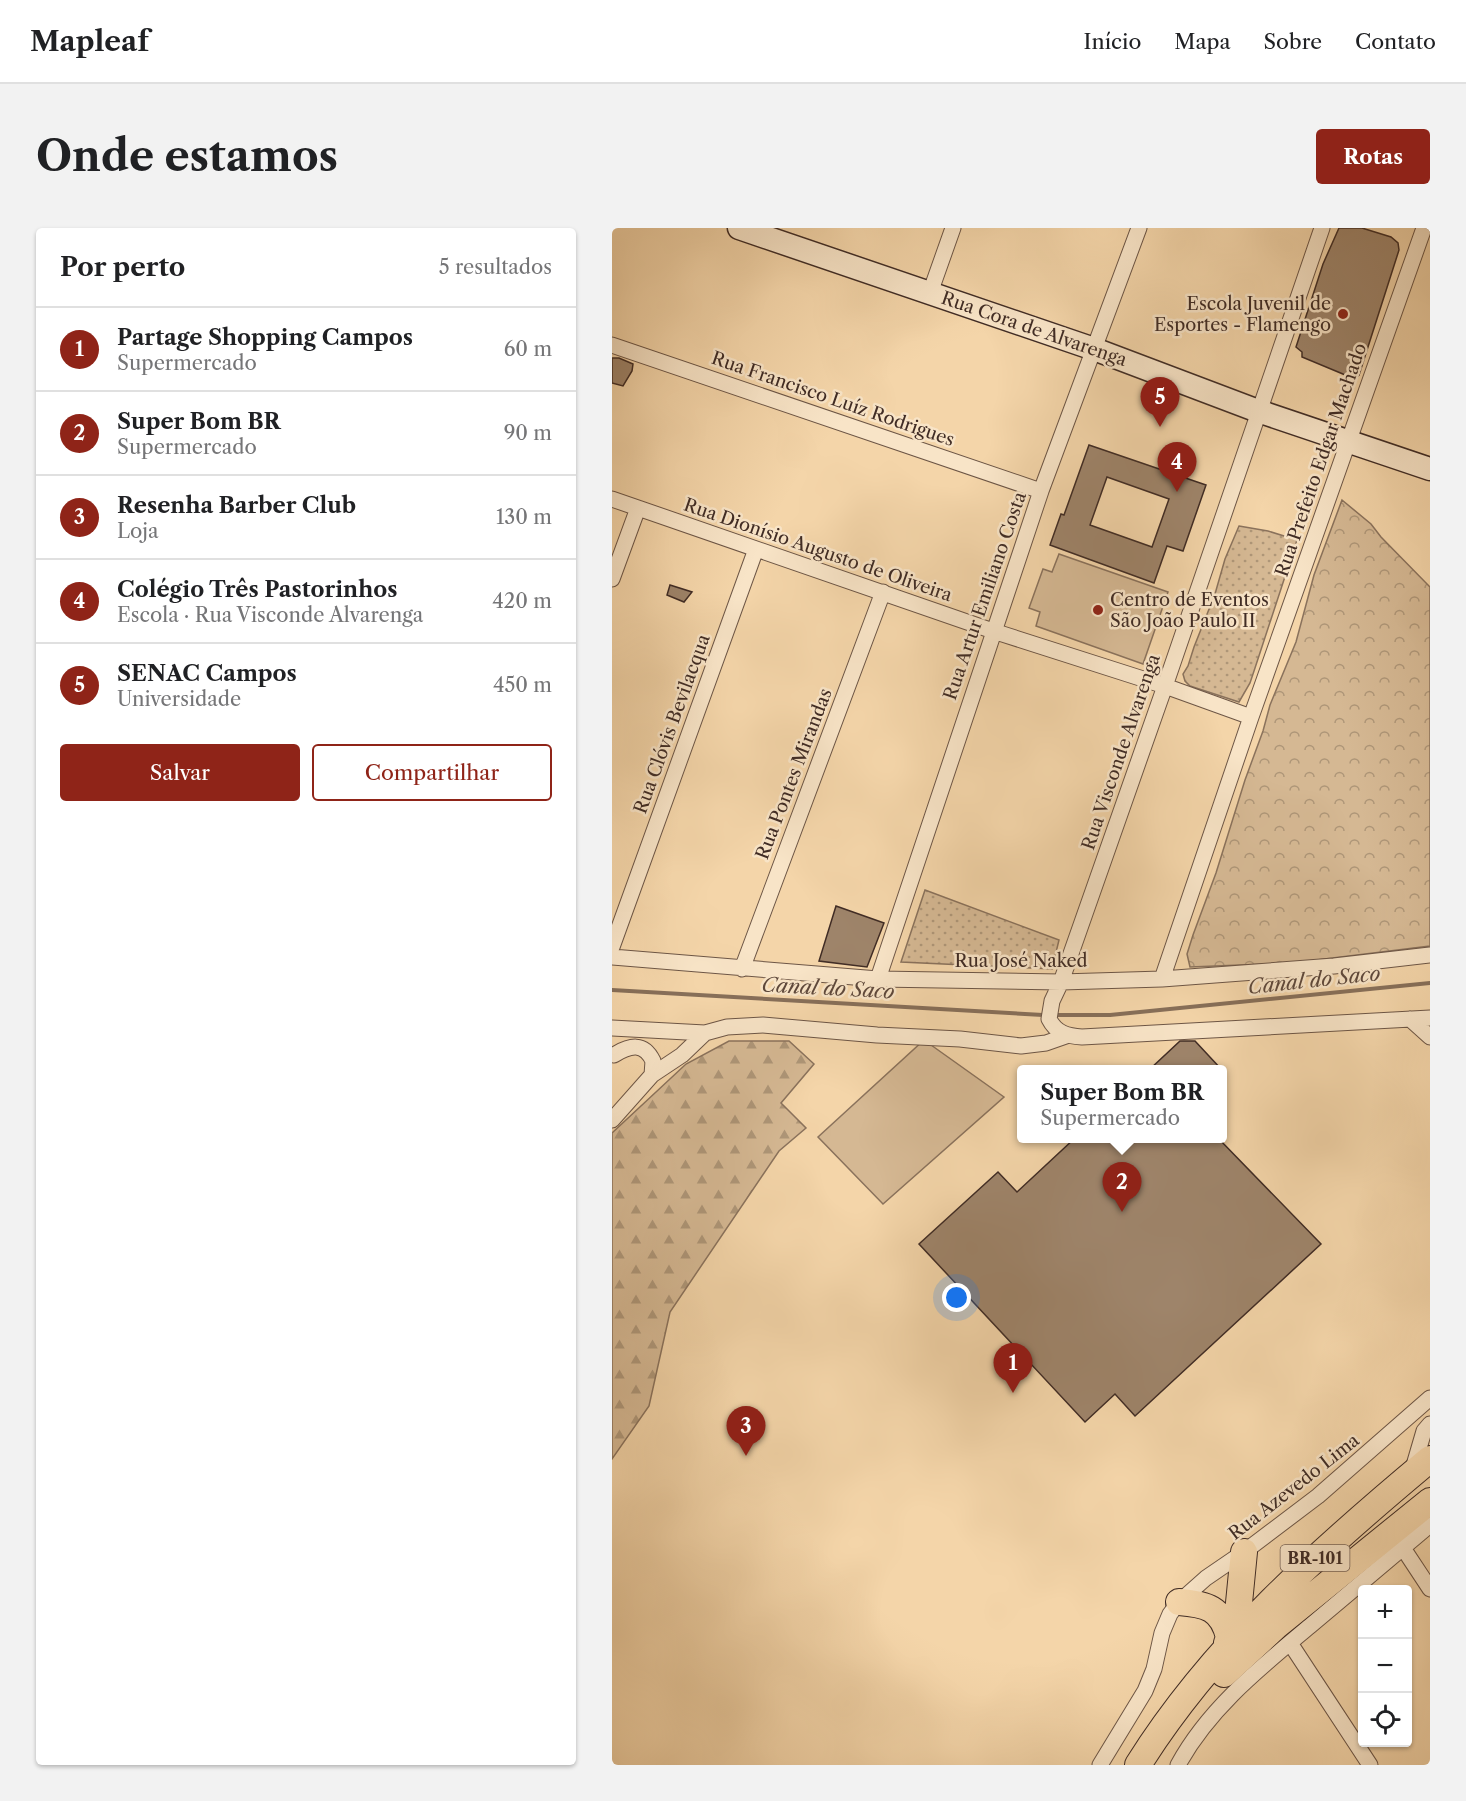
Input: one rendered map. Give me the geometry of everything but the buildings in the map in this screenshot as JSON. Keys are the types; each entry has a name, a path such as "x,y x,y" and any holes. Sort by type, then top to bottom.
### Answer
{"highway":[{"path":"1334,1578 1349,1560 1398,1515 1421,1467"},
{"name":"BR-101","path":"1138,1765 1182,1701 1227,1643 1301,1570 1421,1467"},
{"name":"BR-101","path":"1153,1765 1192,1708 1227,1671 1334,1578 1430,1501"},
{"path":"1227,1643 1238,1613 1244,1552"},
{"path":"1179,1602 1198,1603 1219,1614 1226,1625 1227,1643"}],"main road":[{"name":"Rua Cora de Alvarenga","path":"739,228 768,233 930,293 1094,349 1258,411 1430,469"}],"street":[{"path":"930,293 953,228"},
{"name":"Rua Artur Emiliano Costa","path":"878,979 1041,491 1138,228"},
{"name":"Rua Visconde Alvarenga","path":"1049,1019 1052,1001 1061,982 1165,686 1322,228"},
{"name":"Rua Prefeito Edgar Machado","path":"1162,979 1251,717 1424,228"},
{"name":"Rua Francisco Luíz Rodrigues","path":"612,345 1041,491"},
{"name":"Rua Dionísio Augusto de Oliveira","path":"612,499 993,631 1165,686 1251,717"},
{"path":"612,579 638,508"},
{"name":"Rua Clóvis Bevilacqua","path":"612,947 756,549"},
{"name":"Rua Pontes Mirandas","path":"742,969 883,592"},
{"name":"Rua José Naked","path":"612,957 878,979 1061,982 1162,979 1334,966 1430,955"},
{"path":"612,1028 705,1033 727,1027 763,1025 842,1033 960,1039 1021,1046 1046,1043 1065,1036 1082,1037 1430,1018"},
{"path":"1030,1045 1049,1019 1065,1036"},
{"path":"1410,1019 1430,1037"},
{"path":"612,1120 652,1075 682,1055 705,1033"},
{"path":"613,1055 631,1046 645,1050 653,1061 652,1075"},
{"name":"Rua Azevedo Lima","path":"1101,1765 1145,1691 1154,1669 1162,1633 1170,1614 1179,1602 1206,1578 1318,1496 1430,1398"},
{"path":"1421,1467 1424,1431 1430,1424"},
{"path":"1185,1761 1212,1716 1242,1684 1430,1526"},
{"path":"1403,1548 1430,1589"},
{"path":"1290,1643 1371,1765"}],"green space":[{"path":"1342,500 1371,524 1430,587 1430,946 1292,963 1190,967 1187,954 1193,935 1216,873 1270,705 1296,642 1314,575"},
{"path":"1239,526 1268,531 1297,540 1250,683 1239,702 1190,686 1183,674 1188,666 1215,594 1225,559"},
{"name":"Centro de Eventos São João Paulo II","path":"1059,554 1168,592 1143,664 1036,626 1040,612 1029,608 1043,569 1052,572"},
{"path":"925,890 1059,940 1052,969 901,962"},
{"path":"924,1040 1004,1097 883,1204 818,1137"},
{"path":"729,1041 789,1041 814,1064 781,1103 806,1128 779,1151 670,1312 649,1406 612,1459 612,1133 686,1064"}],"waterway":[{"name":"Canal do Saco","path":"1058,1015 1110,1015 1430,983"},
{"name":"Canal do Saco","path":"612,990 1043,1015"}],"place":[{"name":"Escola Juvenil de Esportes - Flamengo","path":"1343,314"},
{"name":"SENAC Campos","path":"1160,427"},
{"name":"Colégio Três Pastorinhos","path":"1177,492"},
{"name":"Centro de Eventos São João Paulo II","path":"1098,610"},
{"name":"Super Bom BR","path":"1122,1212"},
{"name":"Partage Shopping Campos","path":"1013,1393"},
{"name":"Resenha Barber Club","path":"746,1456"}]}
